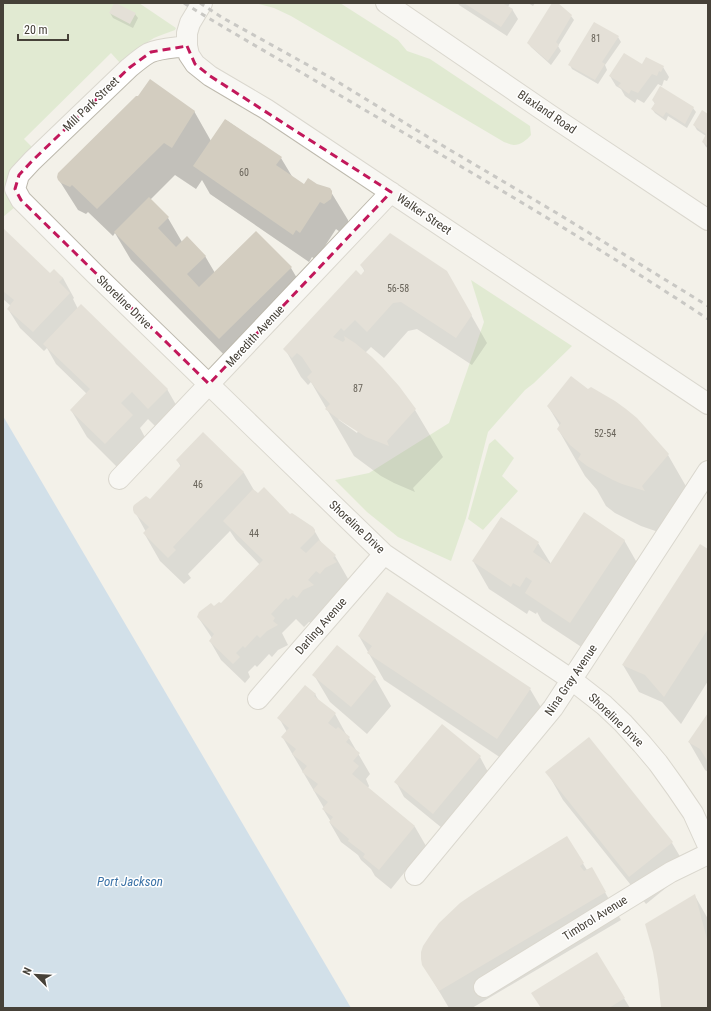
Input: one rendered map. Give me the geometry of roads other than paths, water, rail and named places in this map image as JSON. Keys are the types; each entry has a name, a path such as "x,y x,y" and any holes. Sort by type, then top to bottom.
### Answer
{"street":[{"path":"186,46 187,33 190,23 202,3"},
{"name":"Blaxland Road","path":"386,3 550,115 708,220"},
{"name":"Mill Park Street","path":"15,189 19,175 32,161 129,68 151,52 186,46"},
{"name":"Walker Street","path":"186,46 189,55 195,64 210,76 266,109 708,404"},
{"name":"Shoreline Drive","path":"15,189 21,200 95,274 384,554 572,680 604,705 623,723 642,744 676,788 692,813 708,846"},
{"name":"Meredith Avenue","path":"120,479 391,192"},
{"name":"Nina Gray Avenue","path":"415,875 553,708 708,471"},
{"name":"Darling Avenue","path":"258,699 384,554"},
{"name":"Timbrol Avenue","path":"484,987 671,872 708,854"}],"water":[{"name":"Port Jackson","path":"3,416 351,1008 3,1008"}],"railway":[{"path":"184,3 615,259 708,319"},
{"path":"200,3 223,18 333,79 560,215 708,306"}]}
